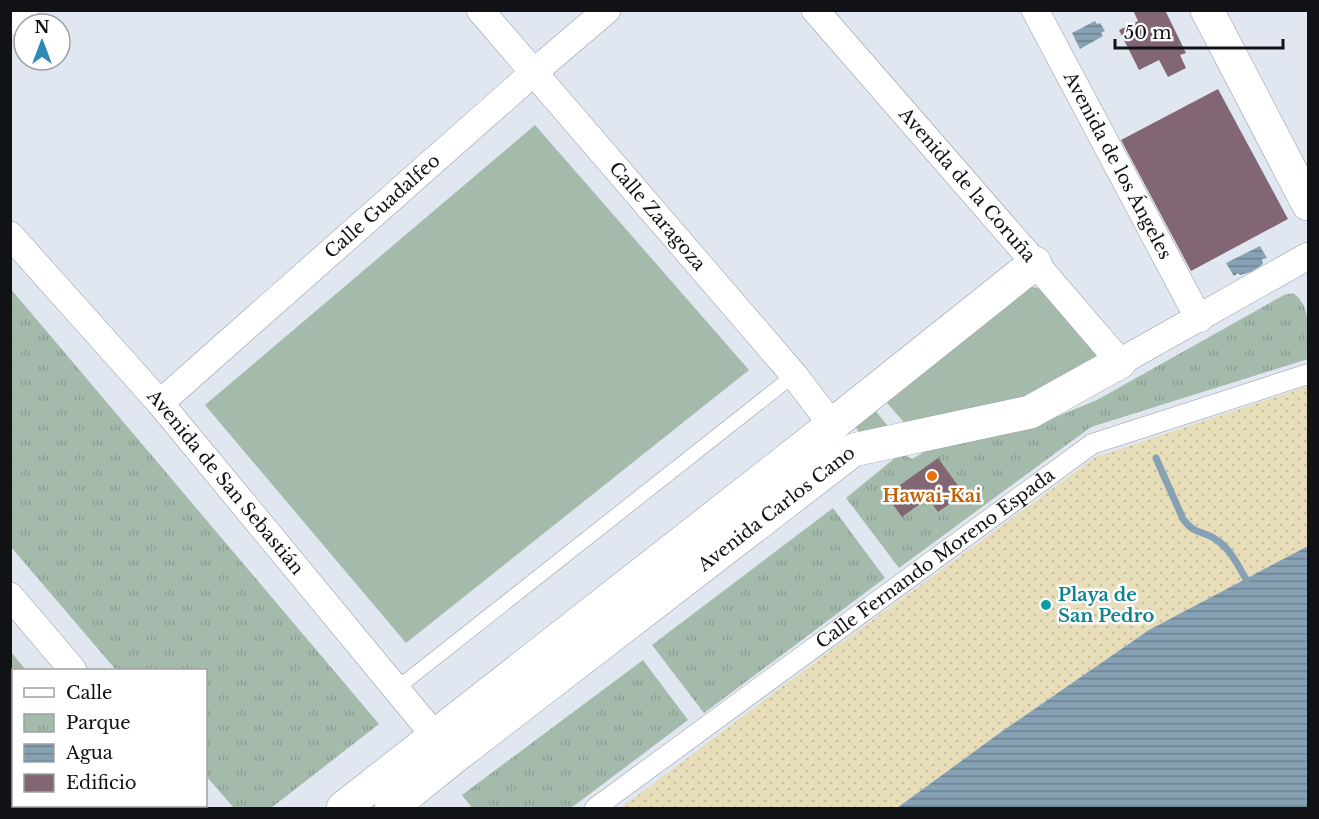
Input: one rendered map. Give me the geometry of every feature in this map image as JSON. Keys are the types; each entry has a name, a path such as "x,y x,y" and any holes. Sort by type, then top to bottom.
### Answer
{"street":[{"path":"10,22 25,10"},
{"name":"Calle Zaragoza","path":"480,10 794,375 832,425"},
{"name":"Calle Guadalfeo","path":"160,403 607,10"},
{"name":"Avenida de la Coruña","path":"815,10 1120,362"},
{"name":"Avenida de los Ángeles","path":"1035,10 1199,319"},
{"path":"1207,10 1308,204"},
{"name":"Avenida de San Sebastián","path":"10,235 160,403 435,736"},
{"name":"Avenida Carlos Cano","path":"391,808 853,450 1030,412 1308,256"},
{"name":"Avenida Carlos Cano","path":"343,808 1035,263"},
{"name":"Calle Fernando Moreno Espada","path":"596,808 1092,444 1308,374"},
{"path":"10,596 72,669"}],"lane":[{"path":"396,689 794,375"}],"green space":[{"path":"535,125 749,370 406,643 205,405"},
{"path":"1031,287 1045,291 1096,353 1096,358 1037,395 907,426 882,397"},
{"path":"10,288 379,724 271,808 234,808 207,777 207,669 115,669 11,547"},
{"path":"1293,293 1304,306 1307,314 1308,359 1091,427 899,568 846,498 901,453 912,459 931,448 1039,424 1097,400 1284,295"},
{"path":"871,405 891,430 861,433 858,431 855,425"},
{"path":"833,508 885,578 704,713 652,645"},
{"path":"11,652 25,669 12,669 12,807 143,808 11,808"},
{"path":"643,660 688,720 571,808 472,808 462,795"}],"sand":[{"name":"Playa de San Pedro","path":"1308,386 1308,546 1149,630 1001,732 897,808 621,808 826,654 1096,457"}],"water":[{"path":"1095,21 1097,24 1100,23 1105,31 1101,33 1103,36 1080,49 1072,33"},
{"path":"1260,246 1267,258 1262,259 1263,264 1251,272 1240,275 1238,273 1234,276 1226,263"},
{"path":"1308,546 1308,808 897,808 1001,732 1149,630"}],"building":[{"path":"1133,10 1165,10 1186,53 1180,55 1186,68 1168,77 1159,60 1139,70 1119,30 1138,21"},
{"path":"1218,89 1288,219 1191,271 1121,140"},
{"name":"Hawai-Kai","path":"938,458 964,494 938,512 928,498 902,517 886,495"}],"waterway":[{"path":"1156,458 1183,519 1196,531 1223,545 1234,558 1246,579"}],"place":[{"name":"Hawai-Kai","path":"932,476"},
{"name":"Playa de San Pedro","path":"1046,605"}]}
